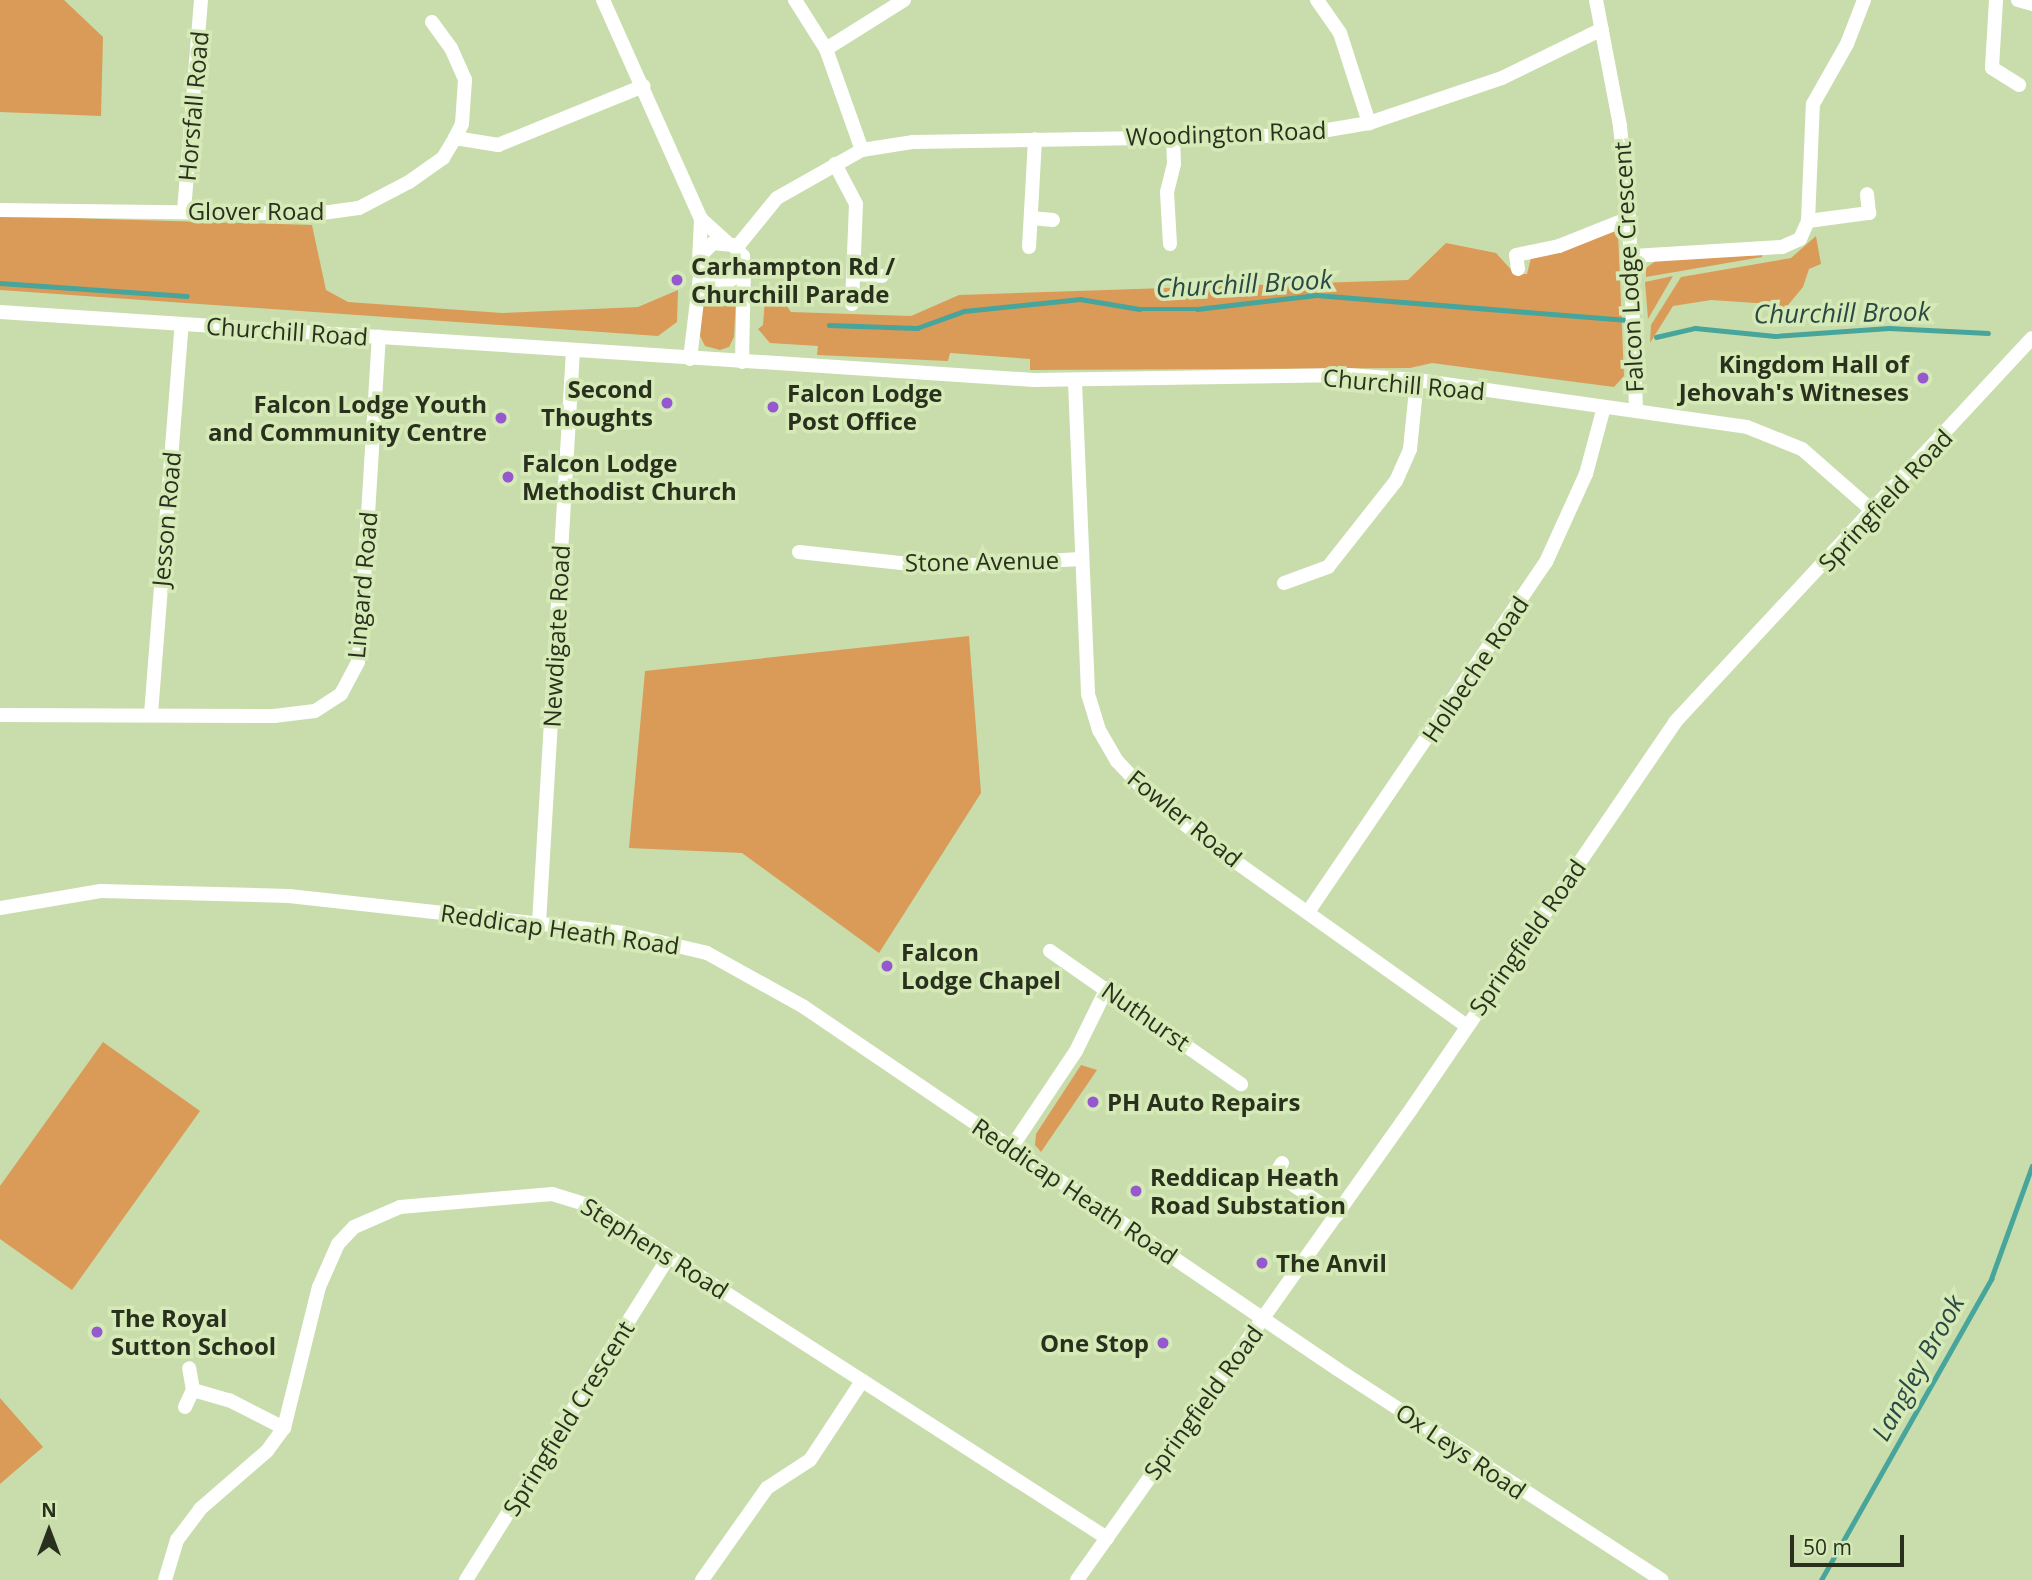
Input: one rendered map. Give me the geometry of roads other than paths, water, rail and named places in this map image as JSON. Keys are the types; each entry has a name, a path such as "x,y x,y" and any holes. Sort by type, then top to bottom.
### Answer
{"street":[{"name":"Horsfall Road","path":"184,211 201,0"},
{"path":"603,0 701,219 700,262 690,359"},
{"path":"795,0 826,49 862,150"},
{"path":"826,49 904,0"},
{"path":"1317,0 1340,33 1369,124"},
{"name":"Falcon Lodge Crescent","path":"1595,0 1620,126 1633,257 1636,410"},
{"path":"1633,257 1783,247 1800,239 1808,221 1813,104 1847,44 1864,0"},
{"path":"1996,0 1992,68 2018,85"},
{"path":"2018,0 2032,4"},
{"path":"432,22 451,48 465,80 462,124 455,138 498,145 642,86"},
{"name":"Woodington Road","path":"732,245 777,198 862,150 913,142 1298,135 1369,124 1502,78 1602,29"},
{"path":"1170,244 1167,192 1174,164 1173,136"},
{"name":"Glover Road","path":"0,210 315,214 359,208 387,196 432,166 455,138"},
{"path":"1029,247 1035,139"},
{"path":"835,164 856,204 852,304"},
{"path":"1808,221 1869,213 1867,194"},
{"path":"1031,218 1053,220"},
{"path":"1518,269 1516,256 1559,246 1629,218"},
{"path":"701,219 732,245 744,265 741,362"},
{"path":"700,262 710,244 732,245"},
{"path":"700,262 709,281 724,285 737,280 744,265"},
{"path":"855,274 882,276"},
{"name":"Churchill Road","path":"0,312 1075,382 1348,374 1417,380 1636,410 1772,435 1802,449 1874,512"},
{"name":"Jesson Road","path":"151,714 182,324"},
{"name":"Lingard Road","path":"0,715 295,715 332,701 349,683 360,645 379,337"},
{"name":"Springfield Road","path":"1077,1580 1337,1215 1675,722 1874,512 2032,338"},
{"name":"Newdigate Road","path":"539,923 573,350"},
{"path":"1284,583 1328,567 1396,481 1410,449 1417,380"},
{"name":"Fowler Road","path":"1075,382 1088,694 1100,730 1117,761 1146,793 1198,835 1465,1025"},
{"name":"Holbeche Road","path":"1308,912 1546,562 1586,474 1604,407"},
{"name":"Stone Avenue","path":"799,552 936,567 1081,559"},
{"name":"Reddicap Heath Road","path":"0,908 101,891 188,890 289,896 539,923 677,943 736,965 804,1007 1264,1318"},
{"name":"Nuthurst","path":"1050,950 1241,1084"},
{"path":"1012,1148 1076,1051 1107,988"},
{"path":"1282,1163 1276,1173 1337,1215"},
{"name":"Stephens Road","path":"165,1580 177,1540 200,1509 267,1451 284,1428 319,1287 338,1244 355,1227 374,1217 426,1202 564,1196 589,1205 1107,1538"},
{"name":"Springfield Crescent","path":"467,1580 669,1257"},
{"name":"Ox Leys Road","path":"1264,1318 1569,1523 1662,1580"},
{"path":"185,1407 193,1390 189,1368"},
{"path":"702,1580 767,1488 810,1460 862,1381"},
{"path":"193,1390 229,1400 284,1428"}],"waterway":[{"name":"Churchill Brook","path":"0,283 187,296"},
{"name":"Churchill Brook","path":"829,325 917,328 964,311 1080,299 1139,309 1197,309 1316,295 1624,320"},
{"name":"Churchill Brook","path":"1656,337 1695,328 1775,336 1889,328 1988,333"},
{"name":"Langley Brook","path":"1821,1580 1991,1279 2032,1166"}],"place":[{"name":"Carhampton Rd / Churchill Parade","path":"677,280"},
{"name":"Kingdom Hall of Jehovah's Witneses","path":"1923,378"},
{"name":"Second Thoughts","path":"667,403"},
{"name":"Falcon Lodge Post Office","path":"773,407"},
{"name":"Falcon Lodge Youth and Community Centre","path":"501,418"},
{"name":"Falcon Lodge Methodist Church","path":"508,477"},
{"name":"Falcon Lodge Chapel","path":"887,966"},
{"name":"PH Auto Repairs","path":"1093,1102"},
{"name":"Reddicap Heath Road Substation","path":"1136,1191"},
{"name":"The Anvil","path":"1262,1263"},
{"name":"The Royal Sutton School","path":"97,1332"},
{"name":"One Stop","path":"1163,1343"}]}
